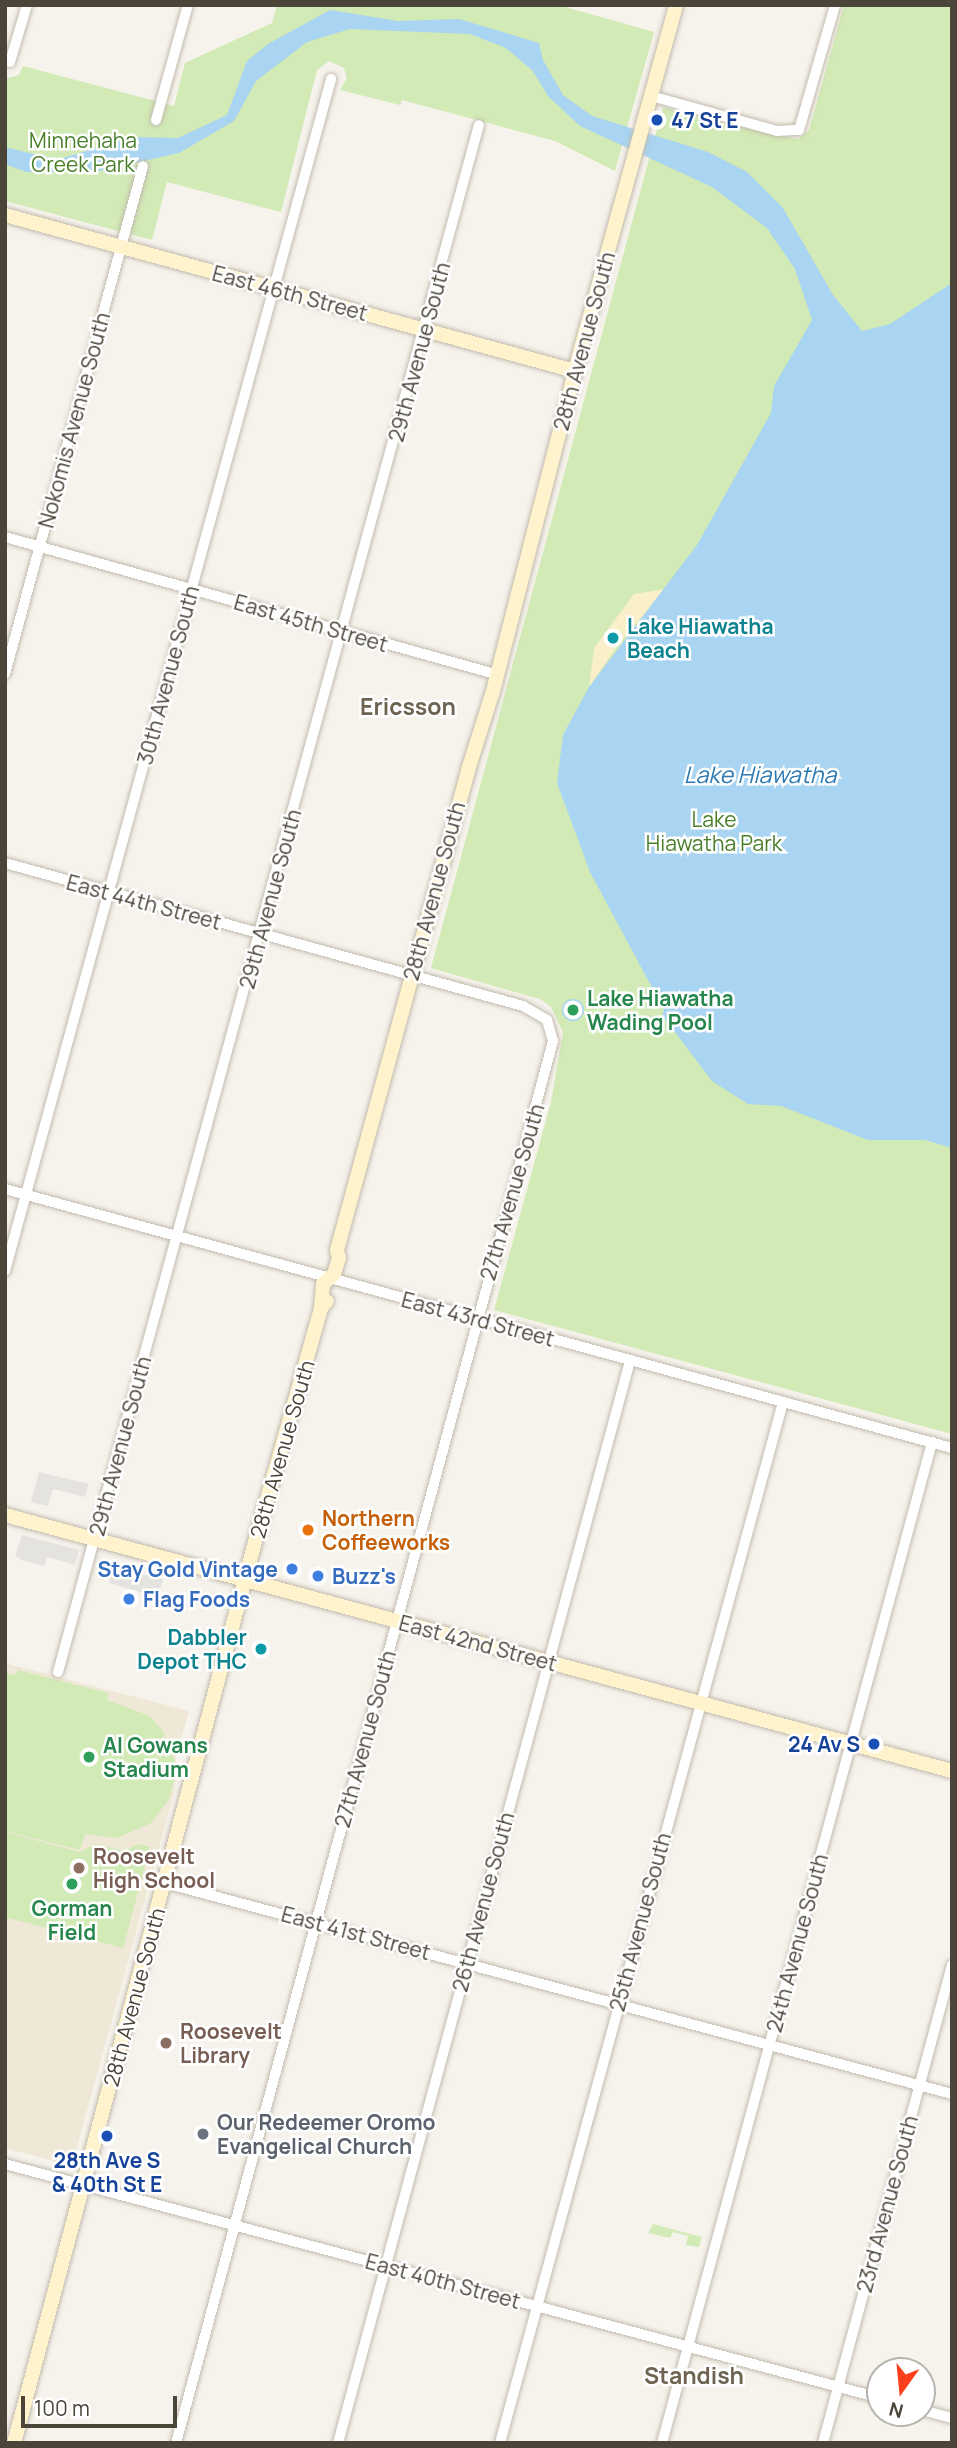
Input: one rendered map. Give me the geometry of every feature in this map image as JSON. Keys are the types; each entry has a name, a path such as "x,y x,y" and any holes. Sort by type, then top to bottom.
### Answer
{"street":[{"path":"10,62 27,5"},
{"path":"156,120 188,5"},
{"name":"28th Avenue South","path":"14,2443 321,1308 321,1290 336,1268 337,1250 676,5"},
{"path":"651,96 791,133 802,124 835,5"},
{"name":"30th Avenue South","path":"5,1271 331,79"},
{"name":"29th Avenue South","path":"58,1672 479,125"},
{"name":"Nokomis Avenue South","path":"5,674 144,166"},
{"name":"East 46th Street","path":"5,215 575,371"},
{"name":"East 45th Street","path":"5,537 494,676"},
{"name":"East 44th Street","path":"5,863 537,1011 552,1035"},
{"name":"27th Avenue South","path":"176,2443 552,1035"},
{"name":"East 43rd Street","path":"5,1189 952,1448"},
{"name":"26th Avenue South","path":"338,2443 630,1361"},
{"name":"25th Avenue South","path":"499,2443 783,1402"},
{"name":"24th Avenue South","path":"662,2443 932,1442"},
{"name":"East 42nd Street","path":"5,1515 952,1771"},
{"name":"East 41st Street","path":"165,1883 952,2094"},
{"name":"23rd Avenue South","path":"823,2443 952,1965"},
{"name":"East 40th Street","path":"5,2164 866,2394"}],"shaded area":[{"path":"39,1472 89,1484 85,1497 53,1489 48,1506 31,1502"},
{"path":"22,1535 79,1550 75,1565 47,1557 44,1566 22,1560 15,1556"},
{"path":"103,1565 163,1579 158,1597 109,1583 110,1578 100,1575"},
{"name":"Roosevelt High School","path":"5,1663 189,1711 176,1757 175,1789 73,2162 68,2165 5,2148"}],"green space":[{"name":"Minnehaha Creek Park","path":"277,5 558,5 654,32 615,171 555,141 402,100 400,105 340,90 347,78 344,68 329,61 317,70 281,212 167,182 152,240 5,201 5,79 19,75 23,66 174,106 185,63 272,23"},
{"name":"Lake Hiawatha Park","path":"844,5 952,5 952,1434 494,1310 551,1102 563,1032 551,1007 540,999 431,968 663,107 798,139 809,130"},
{"name":"Al Gowans Stadium","path":"18,1670 108,1693 107,1700 150,1716 163,1731 175,1762 169,1799 151,1823 117,1838 85,1834 80,1850 5,1831 5,1673 16,1675"},
{"name":"Gorman Field","path":"5,1832 80,1852 95,1844 124,1851 138,1844 150,1847 123,1948 5,1917"},
{"path":"653,2224 702,2237 699,2247 686,2245 688,2236 673,2232 670,2238 648,2233"}],"sand":[{"name":"Lake Hiawatha Beach","path":"666,589 617,646 589,687 594,648 634,594"}],"water":[{"name":"Lake Hiawatha","path":"330,10 398,21 459,19 539,43 543,60 563,95 592,116 708,152 747,172 783,208 833,295 862,331 890,324 952,283 952,1148 925,1140 868,1140 781,1106 748,1104 712,1081 662,1015 664,1010 590,872 557,783 563,735 589,687 697,545 771,413 774,386 812,320 795,269 767,228 712,187 580,126 548,96 532,70 506,48 470,34 350,29 307,42 256,81 234,121 179,153 94,172 26,172 5,164 5,147 57,160 131,137 178,138 227,115 247,61 268,44"},
{"name":"Lake Hiawatha Wading Pool","path":"573,999 581,1002 584,1010 581,1018 573,1021 565,1018 562,1010 565,1002"}],"place":[{"name":"47 St E","path":"657,120"},
{"name":"Lake Hiawatha Beach","path":"613,638"},
{"name":"Lake Hiawatha Wading Pool","path":"573,1010"},
{"name":"Northern Coffeeworks","path":"308,1530"},
{"name":"Stay Gold Vintage","path":"292,1569"},
{"name":"Buzz's","path":"318,1576"},
{"name":"Flag Foods","path":"129,1599"},
{"name":"Dabbler Depot THC","path":"261,1649"},
{"name":"24 Av S","path":"874,1744"},
{"name":"Al Gowans Stadium","path":"89,1757"},
{"name":"Roosevelt High School","path":"79,1868"},
{"name":"Gorman Field","path":"72,1884"},
{"name":"Roosevelt Library","path":"166,2043"},
{"name":"Our Redeemer Oromo Evangelical Church","path":"203,2134"},
{"name":"28th Ave S & 40th St E","path":"107,2136"}],"district":[{"name":"Ericsson","path":"408,706"},
{"name":"Standish","path":"694,2375"}]}
